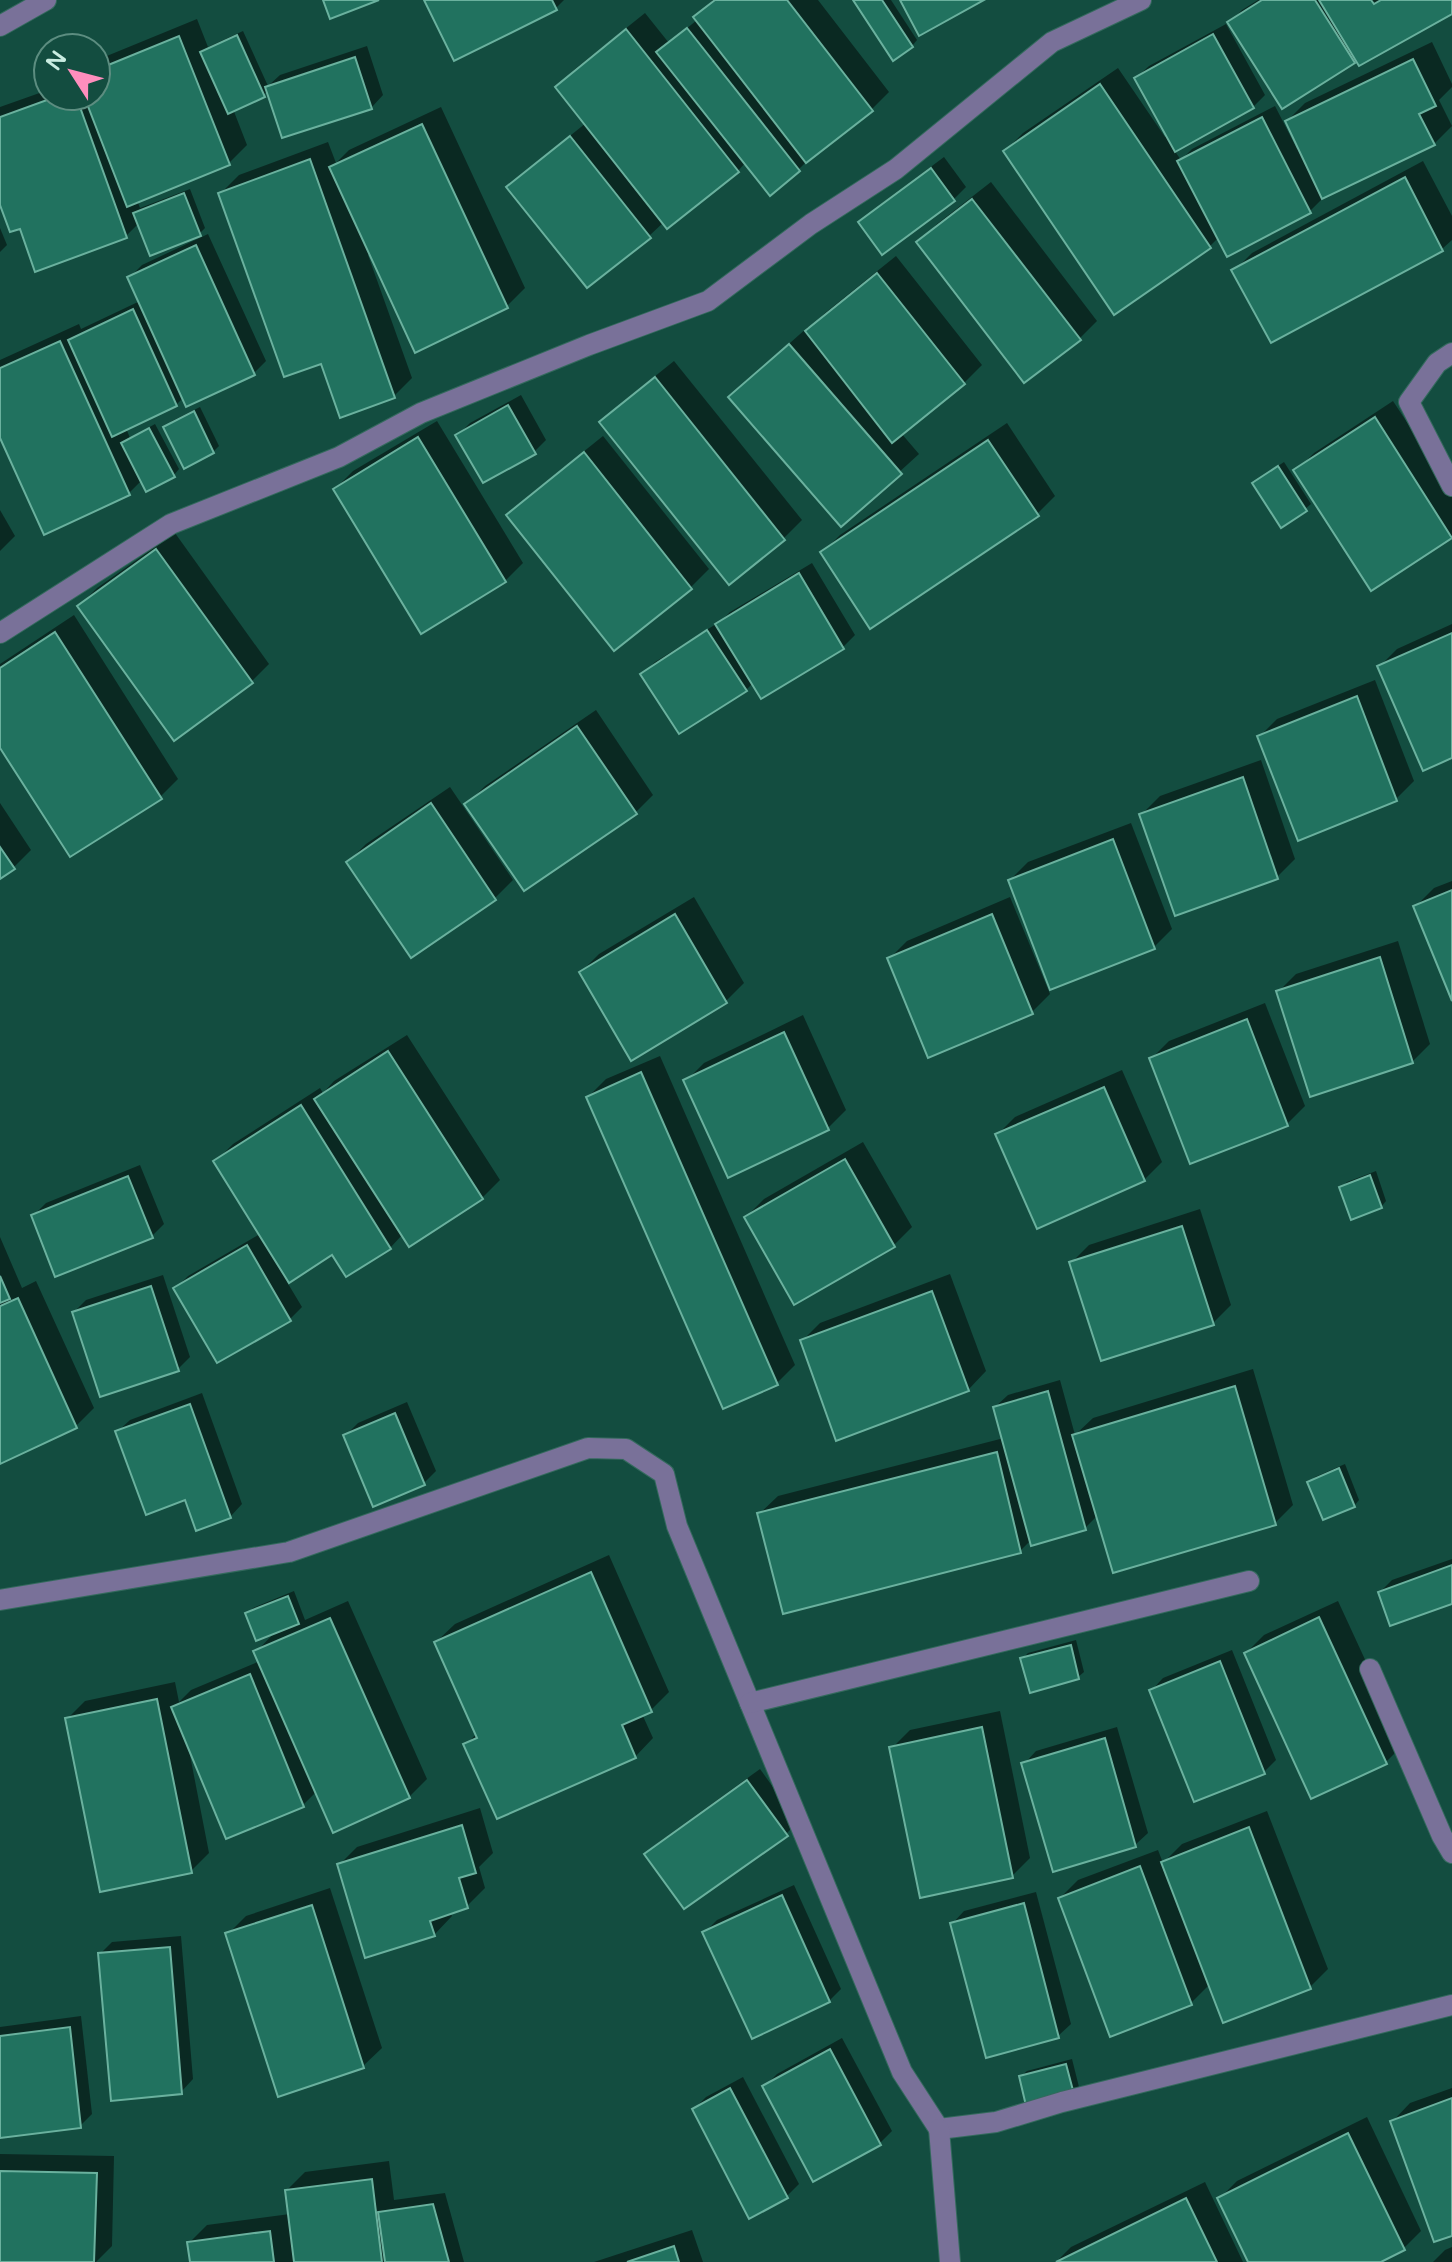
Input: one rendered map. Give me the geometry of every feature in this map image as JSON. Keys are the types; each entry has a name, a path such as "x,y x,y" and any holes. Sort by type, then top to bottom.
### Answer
{"street":[{"path":"0,26 46,0"},
{"path":"0,633 171,524 339,457 421,413 708,301 811,224 896,169 1052,42 1141,0"},
{"path":"1452,353 1437,363 1409,402 1452,486"},
{"path":"0,1600 289,1552 588,1448 626,1449 664,1474 677,1526 902,2072 939,2129 950,2262"},
{"path":"750,1703 1249,1581"},
{"path":"1370,1669 1452,1853"},
{"path":"939,2129 996,2122 1062,2102 1452,2005"}],"building":[{"path":"323,0 379,0 330,19"},
{"path":"424,0 552,0 557,10 454,61"},
{"path":"715,0 787,0 873,111 806,163 693,17"},
{"path":"853,0 882,0 913,47 893,61"},
{"path":"900,0 984,0 919,36"},
{"path":"1262,0 1315,0 1355,63 1282,109 1227,22"},
{"path":"1319,0 1371,0 1374,4 1381,0 1452,0 1452,14 1359,66"},
{"path":"687,28 800,171 770,196 656,52"},
{"path":"626,29 739,172 667,229 555,87"},
{"path":"1213,34 1254,108 1175,152 1134,78"},
{"path":"237,35 265,97 228,114 200,52"},
{"path":"179,36 230,165 127,207 90,112 112,112 112,63"},
{"path":"355,57 372,109 282,138 265,87"},
{"path":"1413,59 1436,106 1419,114 1435,145 1322,199 1285,121"},
{"path":"1100,84 1211,248 1114,315 1003,151"},
{"path":"32,105 32,112 82,112 127,238 35,272 20,229 10,232 0,205 0,117"},
{"path":"1262,117 1311,213 1227,257 1177,161"},
{"path":"422,124 508,308 415,353 329,167"},
{"path":"570,136 651,238 587,288 506,187"},
{"path":"310,159 395,398 340,418 321,364 284,377 218,193"},
{"path":"931,168 955,201 882,255 858,222"},
{"path":"1405,177 1443,251 1271,343 1231,270"},
{"path":"184,193 201,236 150,256 133,213"},
{"path":"972,199 1081,340 1024,383 916,242"},
{"path":"196,245 255,375 186,407 127,277"},
{"path":"877,273 965,384 892,443 805,331"},
{"path":"133,309 177,406 112,437 68,340"},
{"path":"60,341 130,495 44,535 0,438 0,368"},
{"path":"789,344 902,474 841,527 728,397"},
{"path":"655,377 785,540 729,585 599,422"},
{"path":"508,405 536,454 483,483 455,435"},
{"path":"194,411 214,453 184,469 163,427"},
{"path":"1375,417 1452,538 1371,591 1293,470"},
{"path":"149,428 175,477 146,492 121,443"},
{"path":"418,437 506,582 421,634 333,489"},
{"path":"988,440 1039,516 870,629 820,552"},
{"path":"584,452 692,589 614,651 506,515"},
{"path":"1278,466 1307,511 1281,528 1252,483"},
{"path":"156,549 253,683 174,741 77,606"},
{"path":"799,573 844,649 761,699 715,624"},
{"path":"707,630 747,691 679,734 640,674"},
{"path":"55,632 162,799 70,857 0,748 0,668"},
{"path":"1452,633 1452,758 1423,771 1377,666"},
{"path":"1357,696 1397,801 1298,841 1257,736"},
{"path":"577,726 637,814 524,891 464,804"},
{"path":"1243,777 1278,879 1175,916 1139,814"},
{"path":"431,803 496,900 411,958 346,862"},
{"path":"1113,839 1155,949 1050,990 1008,880"},
{"path":"0,847 15,869 0,879"},
{"path":"1452,890 1452,1001 1413,906"},
{"path":"675,914 727,1003 631,1061 579,972"},
{"path":"992,914 1033,1014 928,1058 887,958"},
{"path":"1380,957 1413,1063 1310,1097 1276,991"},
{"path":"1247,1019 1288,1126 1190,1164 1149,1058"},
{"path":"784,1032 829,1130 728,1178 683,1080"},
{"path":"388,1051 483,1199 409,1247 314,1099"},
{"path":"641,1072 778,1385 723,1409 586,1097"},
{"path":"1104,1087 1145,1181 1037,1229 995,1134"},
{"path":"301,1105 391,1249 346,1277 332,1255 289,1283 213,1161"},
{"path":"845,1159 895,1247 794,1305 744,1217"},
{"path":"1370,1175 1382,1208 1351,1220 1339,1187"},
{"path":"128,1176 153,1238 55,1277 31,1215"},
{"path":"1182,1226 1214,1325 1101,1361 1069,1262"},
{"path":"247,1245 291,1321 217,1363 173,1288"},
{"path":"0,1276 10,1299 0,1303"},
{"path":"151,1286 179,1371 100,1397 72,1312"},
{"path":"932,1291 969,1391 836,1441 800,1340"},
{"path":"18,1298 77,1428 0,1464 0,1306"},
{"path":"1235,1386 1276,1525 1113,1573 1072,1435"},
{"path":"1048,1391 1086,1530 1031,1546 993,1407"},
{"path":"190,1404 231,1518 196,1531 185,1500 146,1515 115,1431"},
{"path":"395,1413 425,1485 373,1507 343,1435"},
{"path":"997,1452 1021,1553 783,1614 757,1513"},
{"path":"1339,1468 1355,1507 1323,1520 1307,1482"},
{"path":"1452,1565 1452,1604 1390,1626 1378,1592"},
{"path":"591,1572 652,1712 622,1725 636,1758 497,1819 463,1744 477,1738 434,1642"},
{"path":"288,1596 299,1624 256,1641 245,1613"},
{"path":"1319,1617 1387,1764 1311,1799 1244,1653"},
{"path":"330,1618 410,1798 333,1833 253,1651"},
{"path":"1071,1645 1079,1679 1030,1693 1020,1658"},
{"path":"1220,1661 1265,1774 1194,1802 1149,1690"},
{"path":"250,1674 304,1807 226,1839 171,1707"},
{"path":"157,1699 192,1873 100,1892 65,1718"},
{"path":"982,1727 1013,1878 920,1898 889,1747"},
{"path":"1105,1738 1136,1847 1053,1872 1021,1763"},
{"path":"747,1780 788,1836 684,1909 644,1854"},
{"path":"462,1825 476,1873 459,1878 468,1908 430,1921 435,1936 365,1958 337,1864"},
{"path":"1249,1827 1311,1989 1223,2023 1161,1862"},
{"path":"1140,1866 1192,2005 1110,2037 1058,1898"},
{"path":"782,1895 830,2002 752,2039 702,1932"},
{"path":"1024,1903 1059,2038 986,2058 950,1923"},
{"path":"312,1905 364,2068 278,2097 225,1933"},
{"path":"170,1947 182,2094 111,2101 98,1953"},
{"path":"70,2027 81,2128 0,2138 0,2036"},
{"path":"830,2049 881,2145 813,2182 762,2086"},
{"path":"1066,2064 1075,2098 1027,2110 1019,2076"},
{"path":"730,2088 788,2198 749,2219 692,2109"},
{"path":"1452,2098 1452,2236 1434,2242 1390,2121"},
{"path":"1348,2133 1405,2250 1381,2262 1248,2262 1217,2198"},
{"path":"0,2171 97,2173 94,2262 0,2262"},
{"path":"372,2179 382,2262 294,2262 285,2190"},
{"path":"1186,2198 1217,2262 1056,2262"},
{"path":"433,2204 449,2262 385,2262 378,2212"},
{"path":"270,2231 274,2262 190,2262 187,2242"},
{"path":"674,2246 679,2262 627,2262"}]}
